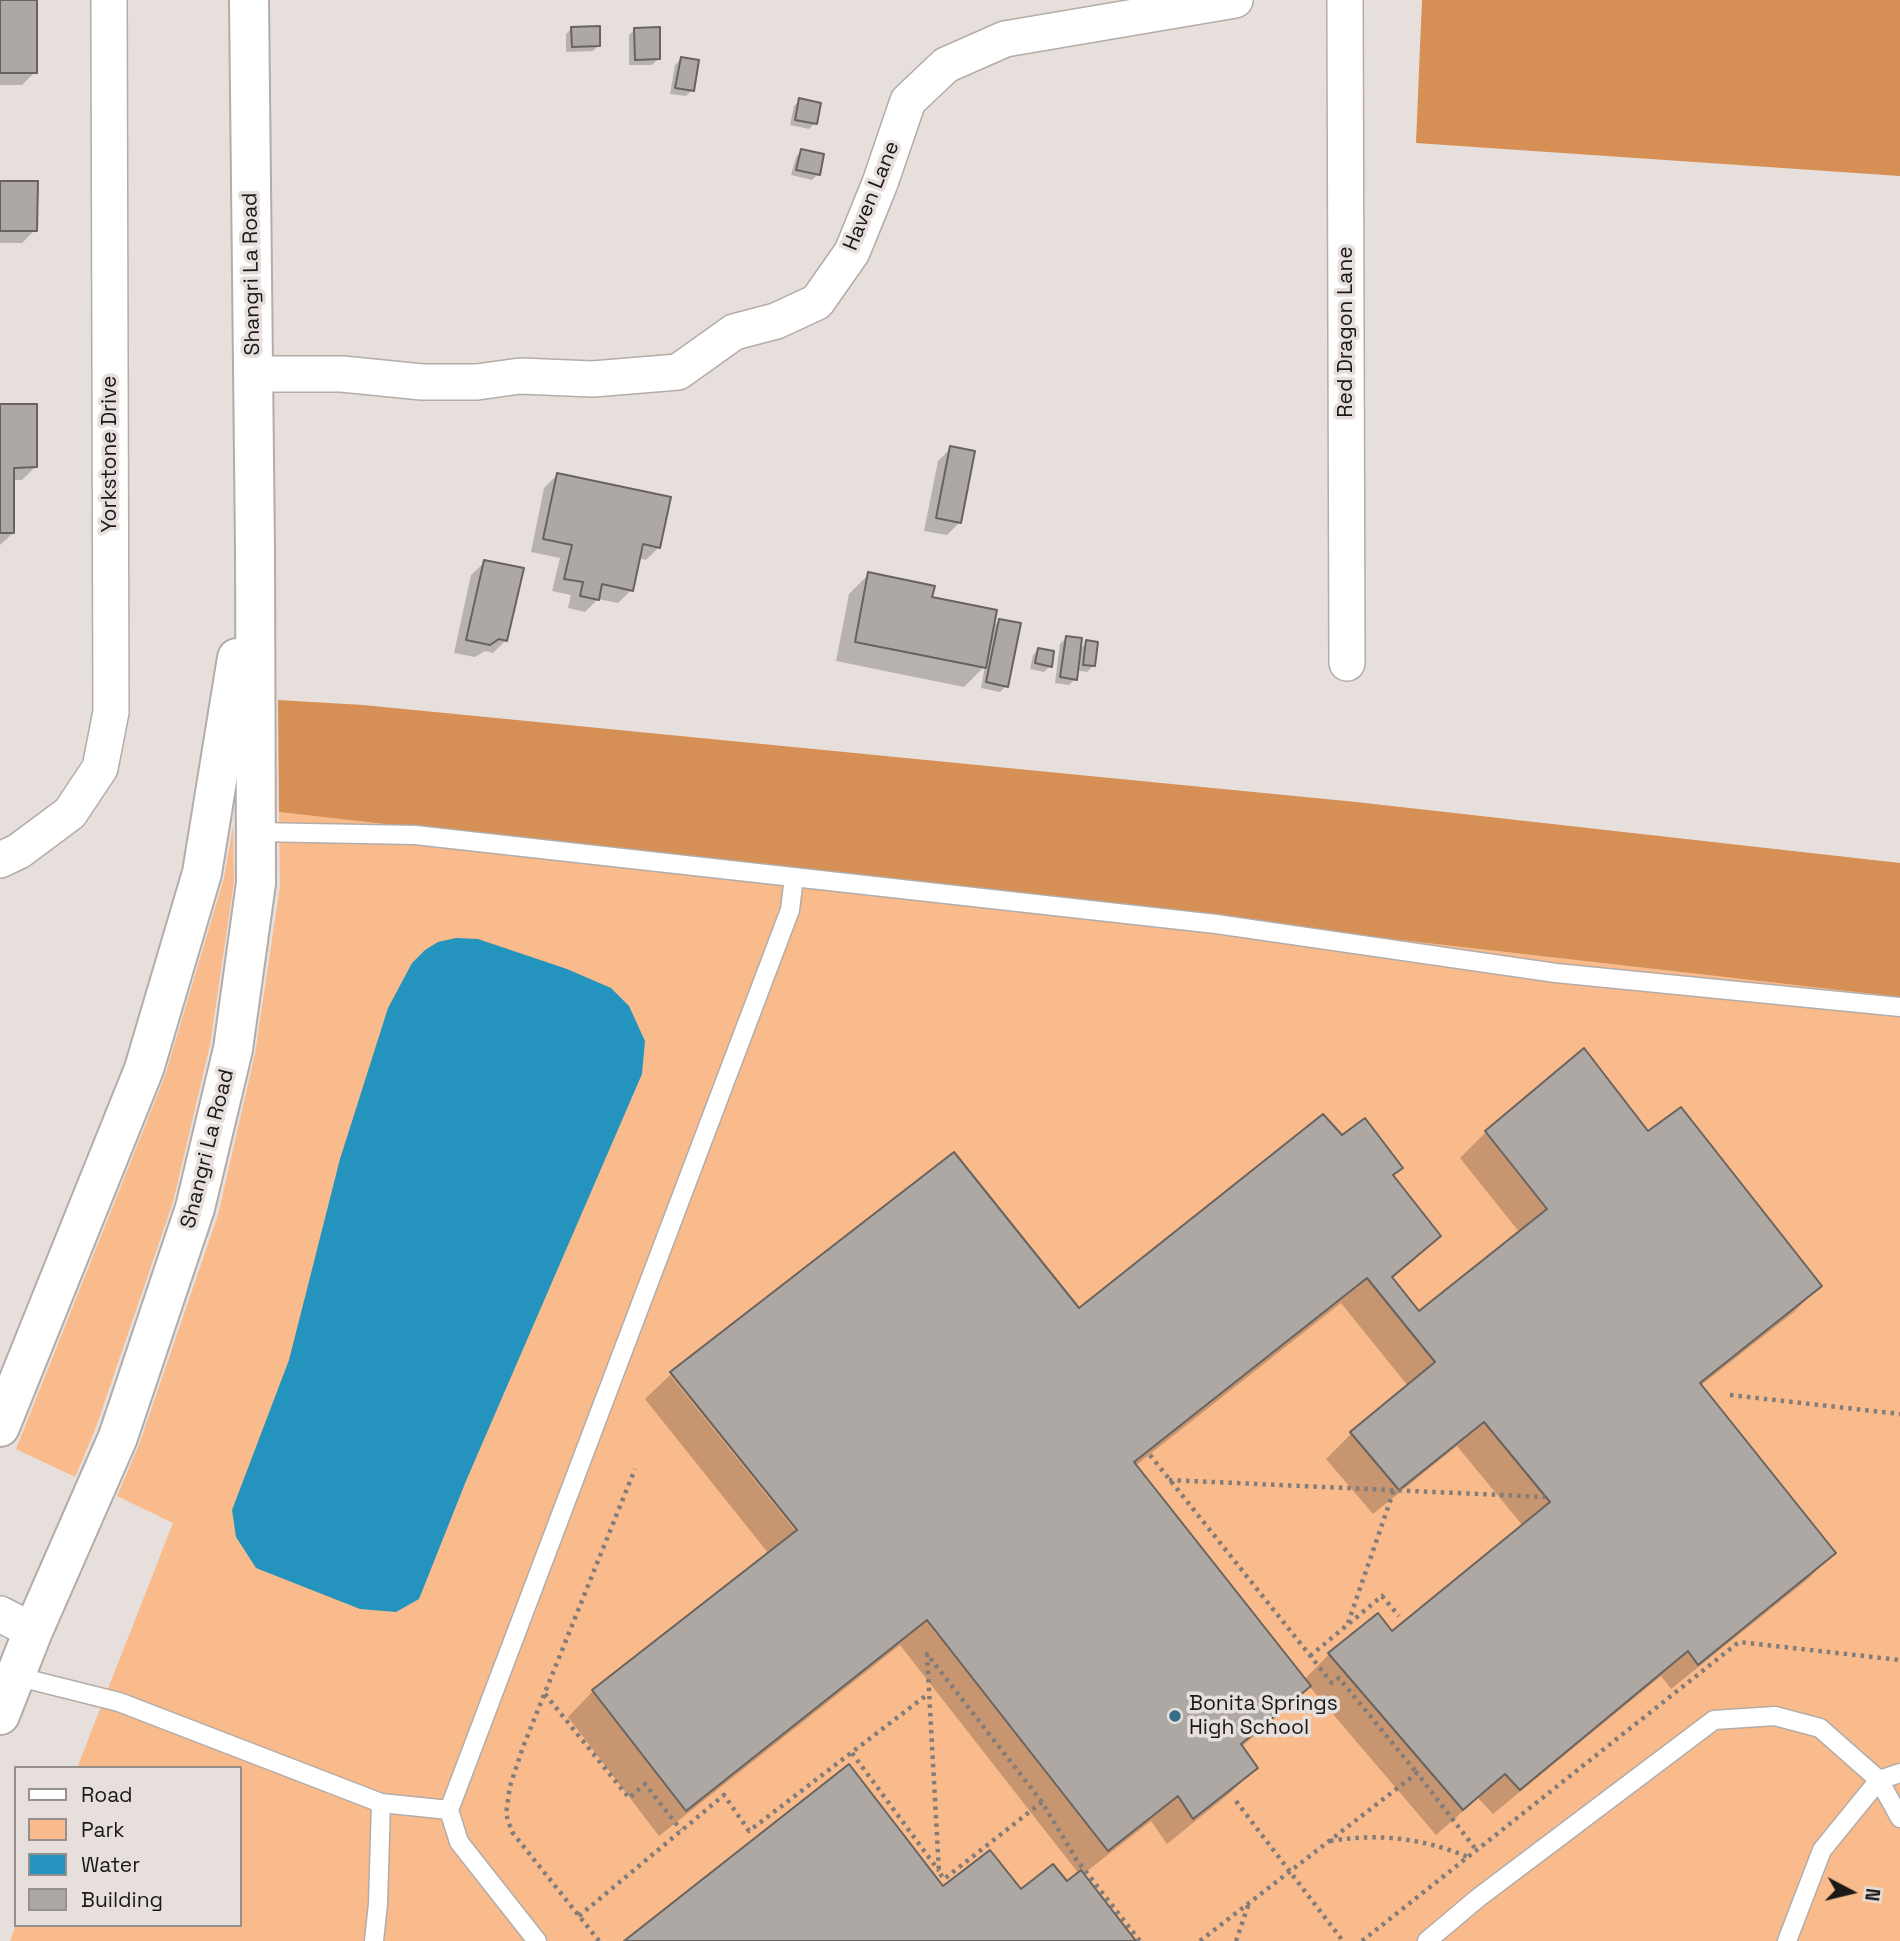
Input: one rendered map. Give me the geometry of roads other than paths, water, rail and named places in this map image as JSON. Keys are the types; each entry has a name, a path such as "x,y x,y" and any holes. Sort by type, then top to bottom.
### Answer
{"street":[{"name":"Yorkstone Drive","path":"0,860 19,852 69,813 100,768 111,712 109,0"},
{"name":"Shangri La Road","path":"0,1715 15,1676 16,1622 118,1437 195,1208 233,1049 256,883 249,0"},
{"name":"Haven Lane","path":"253,374 342,374 422,382 477,382 520,376 593,379 678,372 734,332 776,321 817,302 852,252 880,183 908,101 946,65 1005,39 1235,0"},
{"name":"Red Dragon Lane","path":"1345,0 1347,663"},
{"name":"Shangri La Road","path":"0,1427 144,1069 202,873 255,549"}],"lane":[{"path":"256,832 415,835 1216,924 1556,973 1900,1007"},
{"path":"537,1941 459,1842 449,1810 790,910 794,877"},
{"path":"15,1676 119,1702 381,1803 449,1810"},
{"path":"1427,1941 1478,1898 1714,1720 1775,1716 1820,1728 1879,1780 1900,1818"},
{"path":"1787,1941 1822,1850 1879,1780 1900,1773"},
{"path":"374,1941 378,1904 381,1803"}],"water":[{"path":"456,938 478,939 567,969 611,988 629,1006 645,1041 642,1074 466,1481 419,1599 396,1612 360,1609 256,1568 236,1537 232,1510 289,1360 340,1159 388,1008 412,963 438,942"}],"place":[{"name":"Bonita Springs High School","path":"1175,1716"}]}
